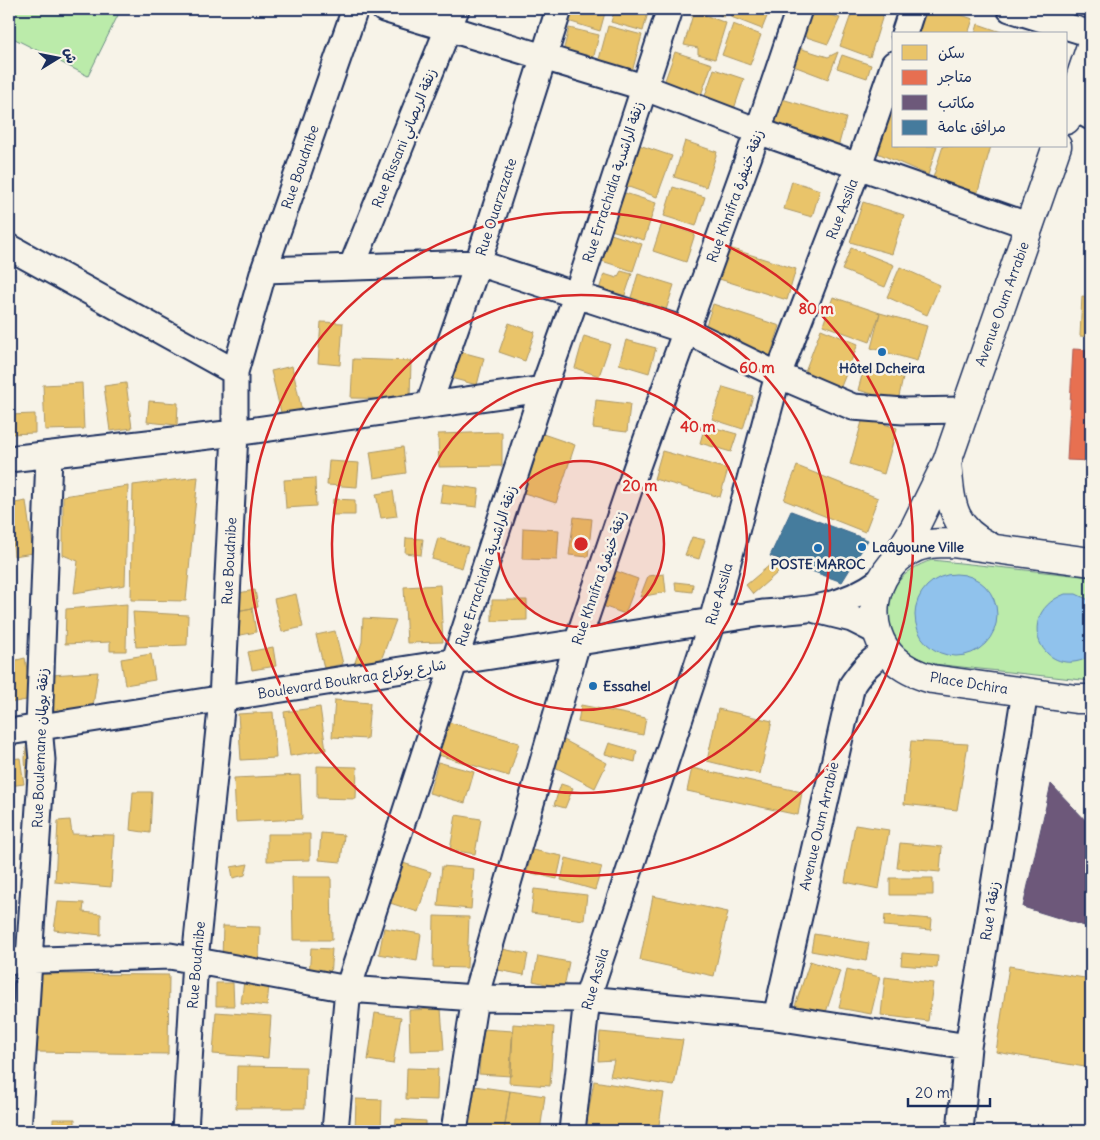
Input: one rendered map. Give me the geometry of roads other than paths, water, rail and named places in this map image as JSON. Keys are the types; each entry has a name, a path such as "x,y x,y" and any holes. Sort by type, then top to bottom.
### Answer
{"street":[{"name":"Rue Boudnibe","path":"185,1131 195,960 222,700 235,433 234,372 264,270 355,9"},
{"path":"384,9 453,18 545,56 643,87 758,132 859,165 1030,226"},
{"name":"Rue Ouarzazate","path":"429,404 478,263 559,9"},
{"name":"Rue Errachidia زنقة الراشدية","path":"335,1131 348,989 543,389 577,294 670,9"},
{"name":"Rue Khnifra زنقة خنيفرة","path":"454,1131 476,998 576,643 636,469 758,132 799,9"},
{"path":"905,32 912,9"},
{"path":"1010,9 1091,34"},
{"name":"Rue Rissani زنقة الريصاني","path":"352,266 453,18"},
{"path":"1076,114 1091,46"},
{"name":"Rue Assila","path":"572,1131 587,998 712,621 778,375 859,165 892,70"},
{"name":"Avenue Oum Arrabie","path":"887,571 915,527 947,462 1056,148"},
{"path":"9,247 234,372"},
{"path":"264,270 478,263 687,331 778,375 853,407 903,411 964,410"},
{"path":"9,459 235,433 543,389"},
{"name":"Rue Boulemane زنقة بولمان","path":"18,1131 14,1097 19,962 42,760 39,727 50,455"},
{"name":"Avenue Oum Arrabie","path":"947,462 954,514 963,528 976,540 994,549"},
{"path":"882,641 875,622 874,600 887,571 910,550 930,543 952,543 1091,562"},
{"name":"Boulevard Boukraa شارع بوكراع","path":"9,732 222,700 763,613 814,610 852,599 887,571"},
{"name":"Boulevard Boukraa شارع بوكراع","path":"814,610 852,618 882,641"},
{"name":"Avenue Oum Arrabie","path":"776,1017 852,685 863,668 874,658 882,641"},
{"name":"Place Dchira","path":"882,641 894,660 911,672 932,679 1086,700"},
{"name":"Rue 1 زنقة","path":"960,1131 968,1047 1025,692"},
{"path":"19,962 170,956 348,989 476,998 587,998 776,1017 968,1047"}],"water":[{"path":"956,574 972,577 985,586 994,599 997,615 994,631 985,644 972,653 956,656 940,653 927,644 918,631 915,615 918,599 927,586 940,577"},
{"path":"1065,594 1076,594 1091,601 1091,656 1074,662 1060,661 1048,654 1040,643 1037,630 1040,616 1049,604"}],"place":[{"name":"Hôtel Dcheira","path":"882,352"},
{"name":"Laâyoune Ville","path":"862,547"},
{"name":"POSTE MAROC","path":"818,548"},
{"name":"Essahel","path":"593,686"}]}
